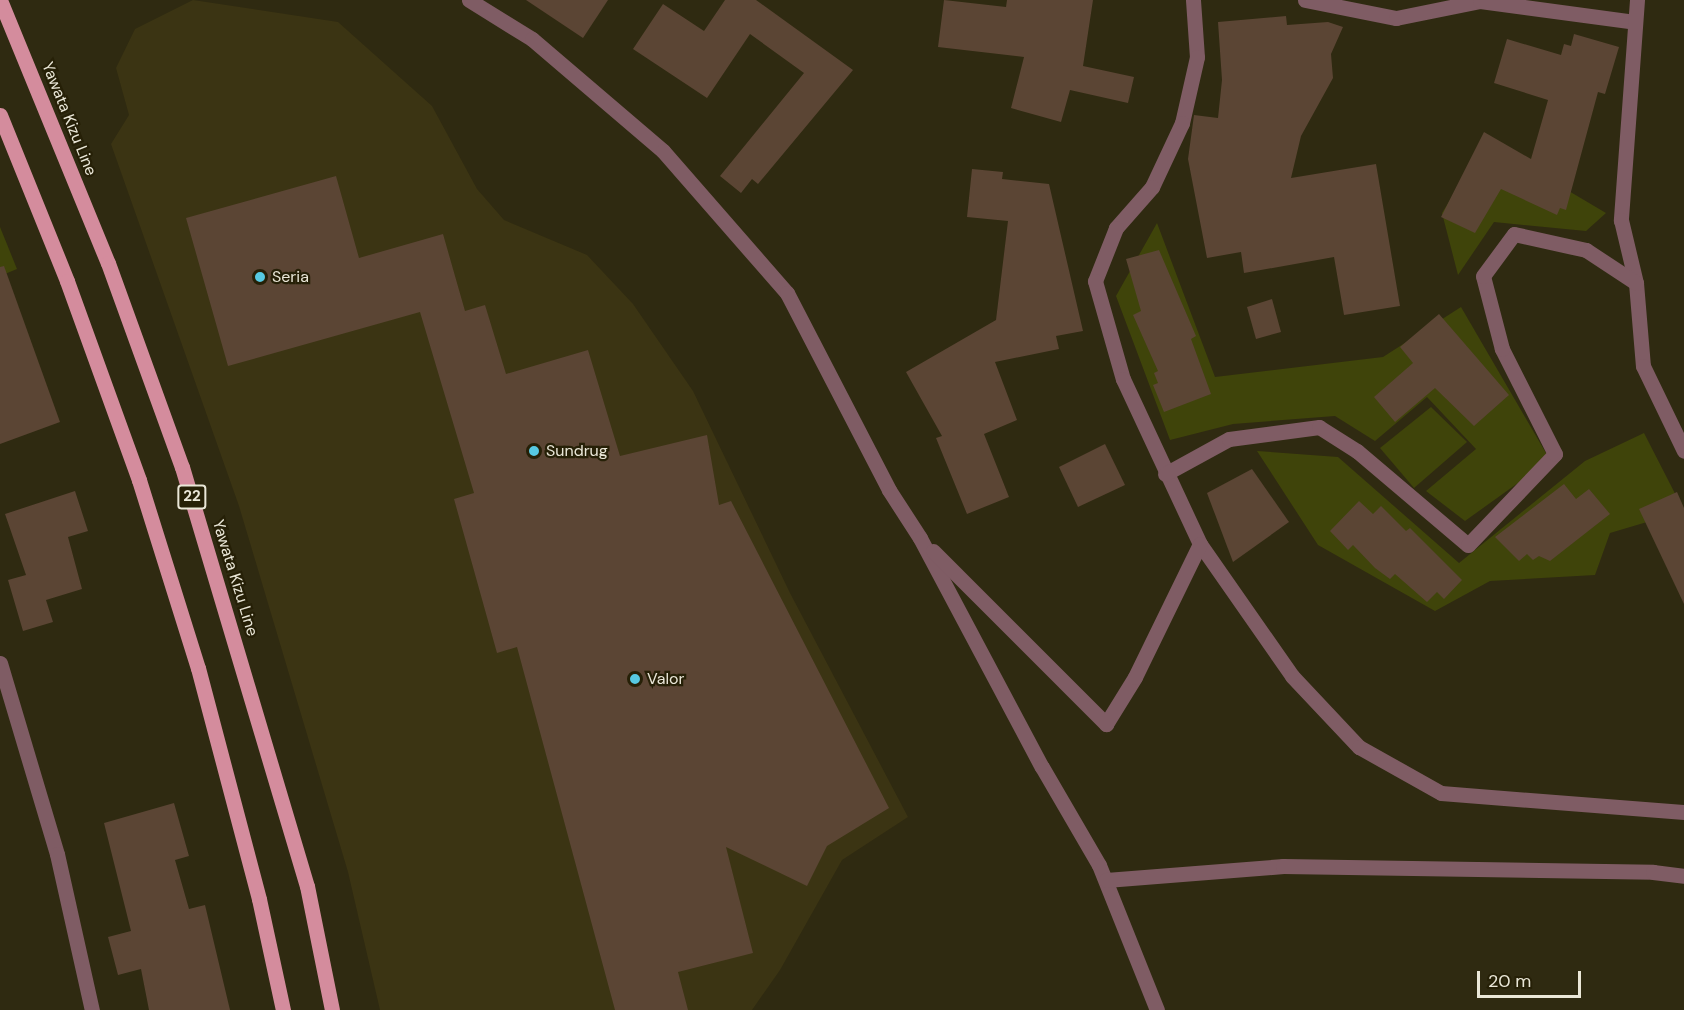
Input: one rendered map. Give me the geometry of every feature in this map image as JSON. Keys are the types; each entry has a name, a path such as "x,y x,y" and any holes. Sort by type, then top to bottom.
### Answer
{"main road":[{"name":"Yawata Kizu Line","path":"0,0 108,263 182,467 307,886 332,1010"},
{"path":"0,115 67,281 139,480 198,668 259,899 283,1010"}],"street":[{"path":"469,0 532,39 663,151 787,293 889,490 920,538 1106,880 1157,1010"},
{"path":"1193,0 1197,57 1182,123 1152,187 1116,228 1095,281 1123,379 1165,474 1200,544 1292,676 1359,747 1441,793 1684,812"},
{"path":"1305,0 1396,18 1480,1 1635,22"},
{"path":"1637,0 1621,220 1636,283 1643,366 1679,428 1684,451"},
{"path":"1165,474 1229,439 1319,427 1357,452 1468,545 1555,454 1502,349 1483,276 1514,234 1586,250 1636,283"},
{"path":"920,538 1106,724 1135,676 1200,544"},
{"path":"0,663 57,854 92,1010"},
{"path":"1106,880 1283,866 1653,872 1684,876"}],"shaded area":[{"path":"193,0 338,22 432,106 477,189 504,220 587,255 633,304 693,391 790,593 908,817 842,860 780,970 752,1010 380,1010 348,872 239,506 111,144 129,115 116,68 135,29"}],"green space":[{"path":"1486,142 1606,213 1586,231 1494,222 1458,275 1442,213"},
{"path":"1157,223 1215,377 1383,357 1461,307 1550,460 1465,521 1426,491 1476,449 1427,397 1375,441 1335,416 1233,424 1170,440 1116,296"},
{"path":"0,227 17,269 0,276"},
{"path":"1431,407 1467,442 1414,488 1380,448"},
{"path":"1644,433 1684,511 1610,533 1595,575 1490,581 1435,611 1318,545 1257,451 1338,457 1459,563 1585,461"}],"building":[{"path":"526,0 608,0 583,38"},
{"path":"725,0 756,0 853,70 758,184 752,179 741,193 720,176 804,73 750,34 707,98 633,49 663,4 704,31"},
{"path":"944,0 1006,7 1007,0 1093,0 1083,66 1134,77 1128,103 1070,90 1061,122 1011,108 1024,57 938,47"},
{"path":"1286,16 1287,25 1328,22 1343,27 1331,54 1333,78 1301,136 1291,178 1376,164 1400,306 1344,315 1334,257 1244,273 1241,252 1207,258 1188,159 1194,115 1218,118 1222,80 1218,22"},
{"path":"1574,34 1619,47 1605,94 1598,92 1566,210 1560,208 1557,215 1501,189 1475,233 1441,217 1484,132 1531,159 1548,100 1494,83 1507,39 1561,55 1564,44 1571,46"},
{"path":"972,169 1003,172 1002,179 1049,184 1083,331 1056,336 1059,349 995,362 1017,420 984,434 1009,497 967,514 936,438 942,436 906,372 996,320 1008,221 967,217"},
{"path":"336,176 359,258 443,234 465,311 485,305 506,374 588,350 620,456 707,435 719,505 731,501 889,808 827,846 807,886 726,847 753,953 678,972 688,1010 615,1010 517,647 497,653 454,499 474,493 420,312 228,366 186,218"},
{"path":"1159,250 1196,336 1191,339 1211,394 1164,412 1153,385 1158,383 1154,373 1158,371 1133,315 1141,311 1126,259"},
{"path":"4,266 60,422 0,444 0,267"},
{"path":"1272,299 1281,332 1256,339 1247,307"},
{"path":"1439,314 1509,395 1474,426 1435,388 1395,422 1374,397 1413,363 1400,347"},
{"path":"1105,444 1125,485 1078,507 1059,467"},
{"path":"1252,469 1289,522 1233,562 1207,493"},
{"path":"1564,484 1576,499 1589,489 1610,514 1550,561 1539,556 1533,560 1527,554 1519,561 1495,537"},
{"path":"75,491 88,531 68,537 82,589 46,600 53,622 23,631 8,580 26,575 5,514"},
{"path":"1677,492 1684,508 1684,604 1639,509"},
{"path":"1359,501 1373,514 1381,506 1406,531 1410,528 1462,580 1444,599 1437,592 1427,602 1395,574 1390,579 1375,568 1353,545 1348,550 1330,531"},
{"path":"174,803 189,856 175,860 189,909 205,905 230,1010 149,1010 141,969 118,975 108,937 131,931 104,823"}],"place":[{"name":"Seria","path":"260,277"},
{"name":"Sundrug","path":"534,451"},
{"name":"Valor","path":"635,679"}]}
